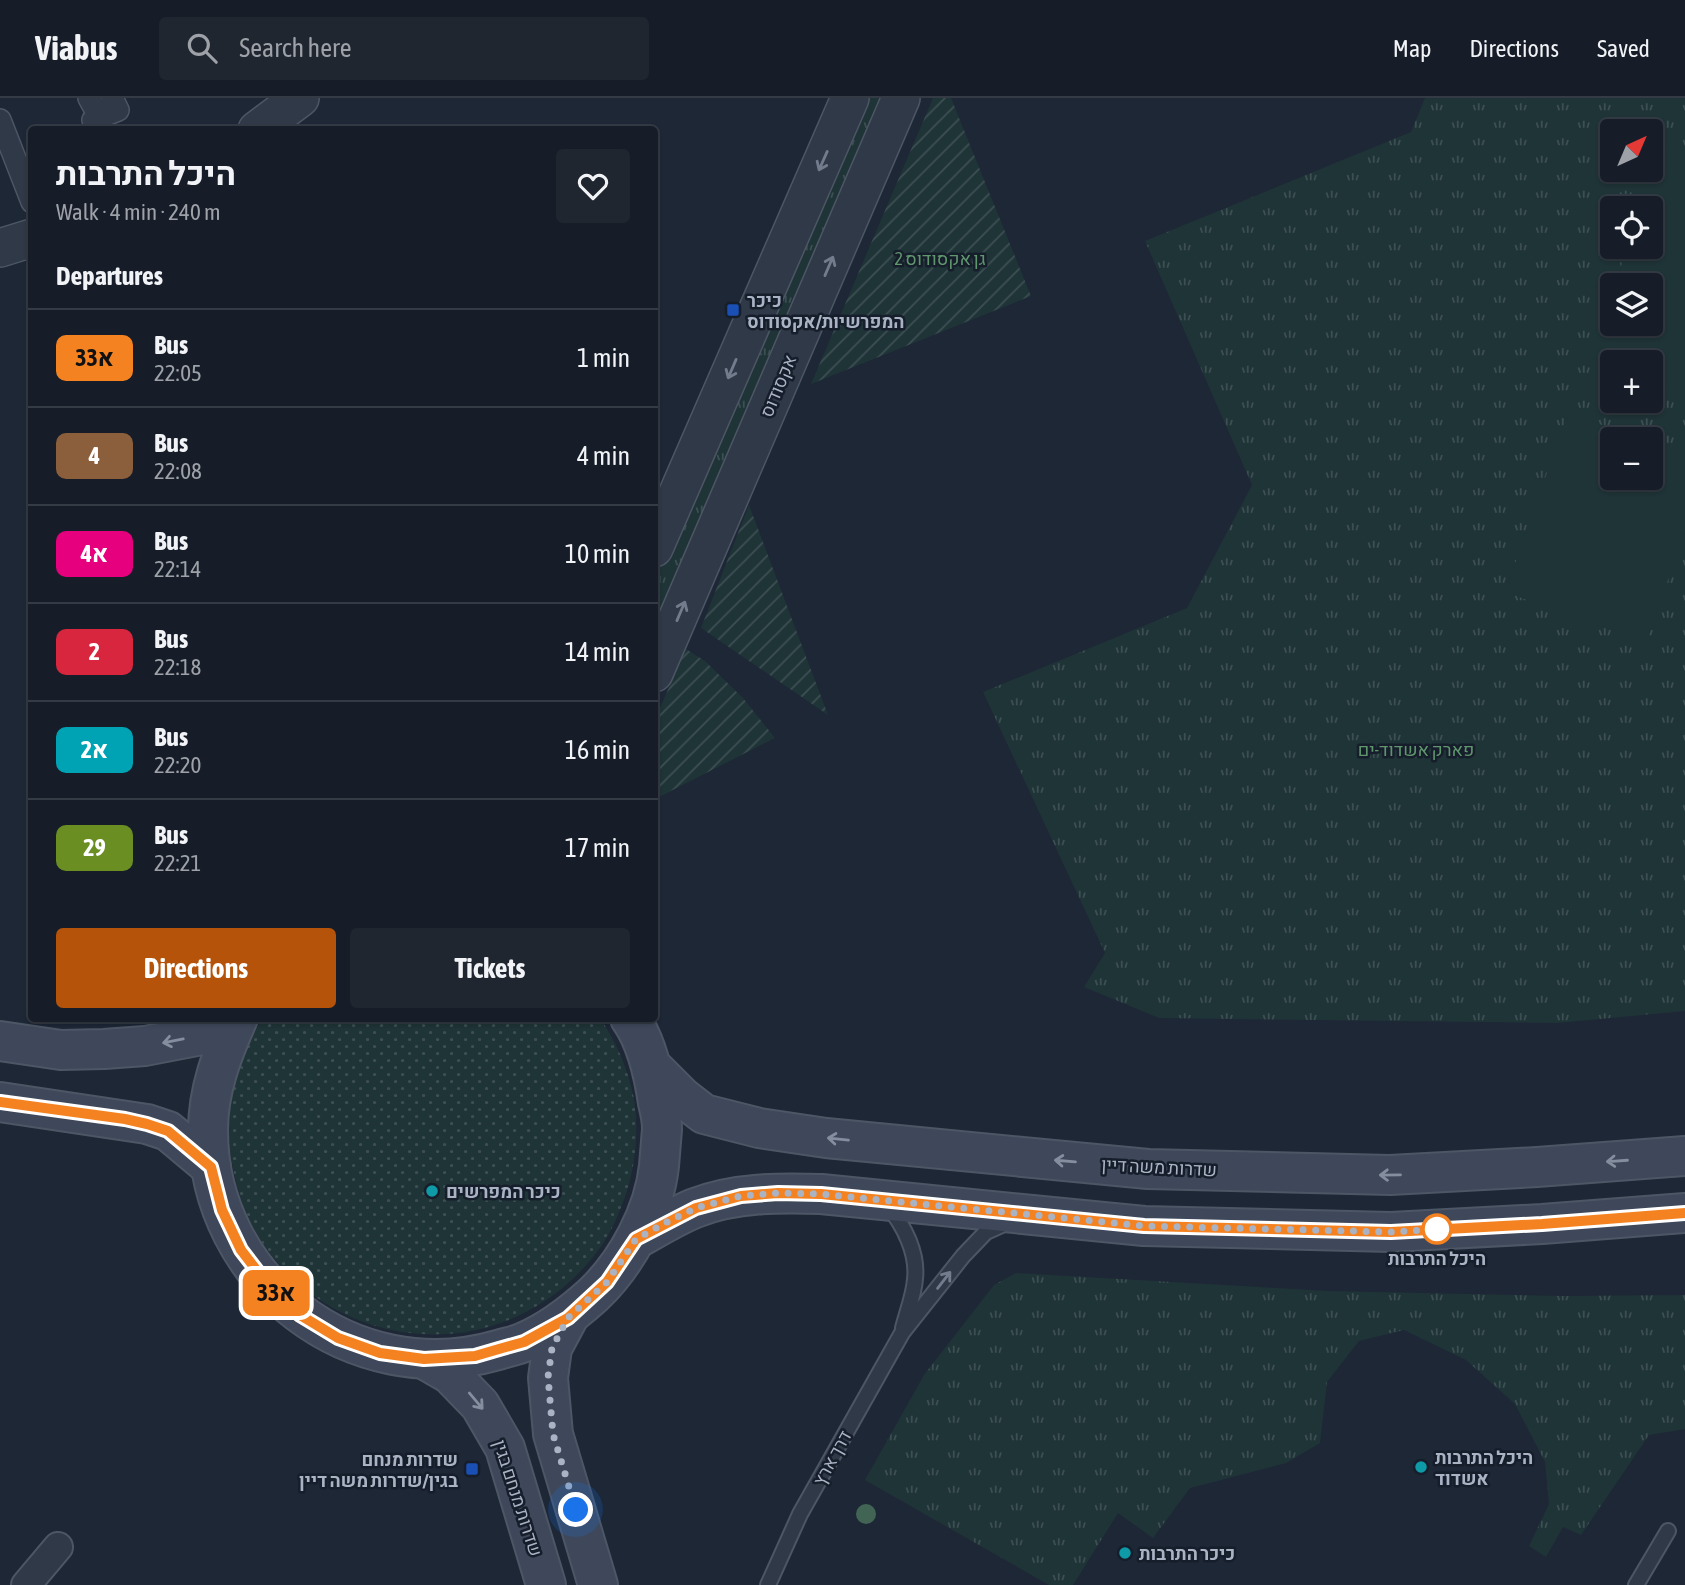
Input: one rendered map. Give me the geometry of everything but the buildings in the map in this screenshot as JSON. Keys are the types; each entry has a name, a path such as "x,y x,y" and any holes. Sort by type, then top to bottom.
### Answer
{"main road":[{"path":"0,1041 61,1050 145,1046 202,1035 229,1022"},
{"path":"235,1022 222,1053 212,1090 208,1129 211,1167 222,1210 241,1250 268,1285 300,1315 338,1338 380,1353 424,1359 475,1356 524,1342 568,1318 607,1282 636,1239 657,1184 662,1126 653,1068 632,1022"},
{"name":"שדרות משה דיין","path":"653,1068 682,1097 704,1114 759,1128 826,1138 1148,1169 1390,1175 1685,1156"},
{"path":"0,1102 147,1124 168,1131 211,1167"},
{"path":"636,1239 696,1208 741,1196 778,1193 883,1200 1144,1226 1391,1232 1685,1213"},
{"path":"568,1318 552,1348 548,1377 553,1434 598,1585"},
{"name":"שדרות מנחם בגין","path":"424,1359 450,1374 480,1405 505,1448 546,1585"}],"street":[{"path":"89,98 98,124 118,110 112,98"},
{"path":"262,126 300,98"},
{"path":"658,539 850,98"},
{"name":"אקסודוס","path":"658,664 901,98"},
{"path":"0,120 28,194"},
{"path":"0,248 28,239"},
{"path":"26,1585 58,1547"}],"lane":[{"name":"דרך ארץ","path":"883,1200 900,1221 911,1248 915,1269 902,1333"},
{"name":"דרך ארץ","path":"768,1585 800,1514 902,1333 963,1256 986,1232 1013,1220 1041,1215"},
{"path":"1636,1585 1668,1531"}],"green space":[{"path":"854,98 891,98 658,644 658,561"},
{"name":"גן אקסודוס 2","path":"933,98 951,98 1031,296 811,384"},
{"name":"פארק אשדוד-ים","path":"1425,98 1685,98 1685,1011 1557,1023 1159,1018 1084,987 1105,953 983,692 1187,608 1252,485 1145,241 1411,132"},
{"path":"1666,148 1685,155 1685,394 1663,386 1663,350 1600,350 1600,361 1587,356 1600,322 1600,336 1663,336 1663,273 1618,273 1624,259 1663,259 1663,196 1648,196 1653,182 1663,182 1663,156"},
{"path":"1568,413 1608,427 1600,427 1600,490 1663,490 1663,446 1685,454 1685,532 1646,642 1505,592"},
{"path":"749,505 828,715 701,628"},
{"path":"686,649 705,661 743,698 775,738 658,797 658,712"},
{"name":"כיכר המפרשים","path":"260,1022 603,1022 626,1068 634,1098 636,1125 633,1166 615,1223 597,1252 568,1283 536,1307 500,1323 462,1332 423,1334 384,1328 346,1315 298,1284 277,1262 251,1224 240,1196 230,1149 230,1105 234,1084 250,1041"},
{"path":"1016,1273 1328,1291 1565,1296 1685,1295 1685,1429 1649,1435 1581,1535 1563,1527 1546,1557 1529,1546 1549,1504 1545,1462 1515,1404 1466,1360 1404,1330 1359,1341 1327,1382 1320,1443 1286,1463 1190,1488 1153,1538 1118,1513 1073,1585 1049,1585 865,1480 924,1375 994,1285"}],"bus line":[{"name":"33א","path":"0,1102 125,1119 168,1131 211,1167 222,1210 241,1250 268,1285 300,1315 338,1338 380,1353 424,1359 475,1356 524,1342 568,1318 607,1282 636,1239 696,1208 741,1196 821,1194 1144,1226 1391,1232 1685,1213"}],"place":[{"name":"כיכר המפרשיות/אקסודוס","path":"733,310"},
{"name":"כיכר המפרשים","path":"432,1191"},
{"name":"היכל התרבות","path":"1437,1229"},
{"name":"היכל התרבות אשדוד","path":"1421,1467"},
{"name":"שדרות מנחם בגין/שדרות משה דיין","path":"472,1469"},
{"name":"כיכר התרבות","path":"1125,1553"}],"route":[{"path":"576,1510 553,1434 548,1377 552,1348 568,1318 607,1282 636,1239 696,1208 741,1196 821,1194 1144,1226 1391,1232 1441,1229 1437,1229"}]}
